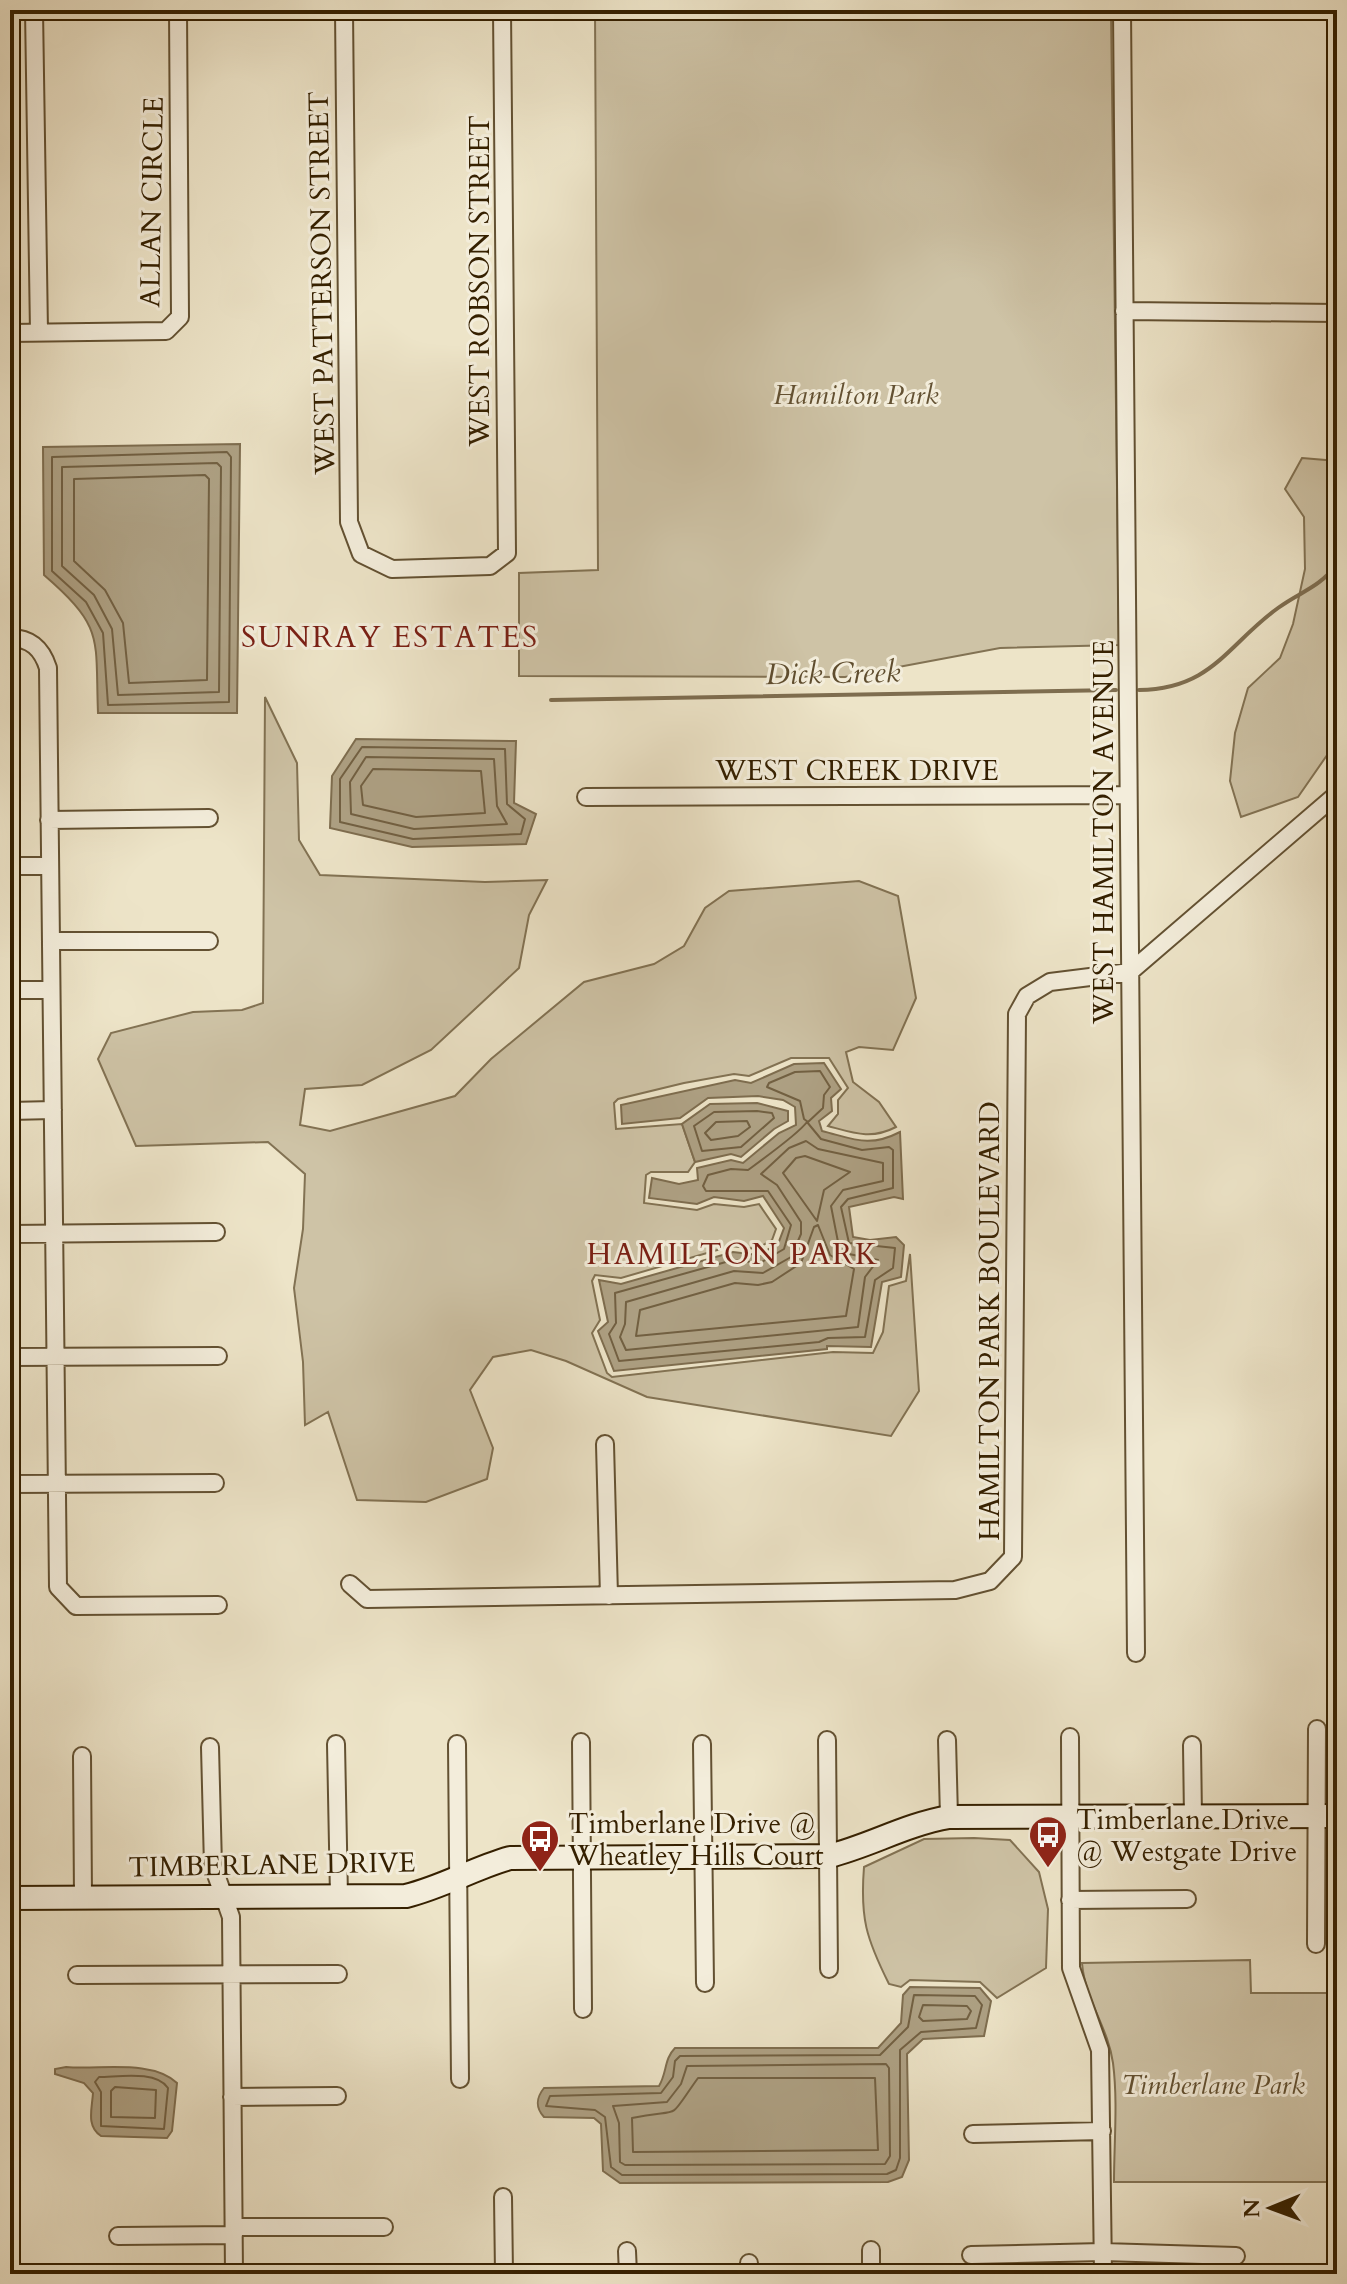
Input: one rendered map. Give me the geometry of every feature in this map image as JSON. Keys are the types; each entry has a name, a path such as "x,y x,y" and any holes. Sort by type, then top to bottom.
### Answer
{"street":[{"path":"34,10 39,332"},
{"name":"ALLAN CIRCLE","path":"10,333 166,331 180,317 178,10"},
{"name":"WEST PATTERSON STREET","path":"344,10 349,522 361,554 392,569 490,566 507,553"},
{"name":"WEST ROBSON STREET","path":"502,10 507,553"},
{"name":"WEST HAMILTON AVENUE","path":"1122,10 1136,1653"},
{"path":"1124,311 1337,313"},
{"path":"10,638 34,644 44,655 48,668 58,1587 76,1606 218,1605"},
{"path":"1130,972 1337,794"},
{"name":"WEST CREEK DRIVE","path":"586,797 1128,795"},
{"path":"49,820 209,818"},
{"path":"10,866 50,866"},
{"path":"51,941 209,941"},
{"name":"HAMILTON PARK BOULEVARD","path":"350,1584 367,1599 955,1590 990,1581 1013,1557 1017,1014 1027,996 1050,982 1130,972"},
{"path":"10,990 51,990"},
{"path":"10,1111 53,1110"},
{"path":"10,1234 216,1232"},
{"path":"10,1357 218,1356"},
{"path":"605,1444 609,1596"},
{"path":"10,1484 215,1483"},
{"path":"1316,1944 1326,1816 1317,1729"},
{"path":"1070,1737 1071,1968 1100,2050 1103,2274"},
{"path":"827,1740 829,1969"},
{"path":"947,1740 949,1817"},
{"path":"581,1742 583,2009"},
{"path":"336,1744 339,1896"},
{"path":"457,1744 460,2079"},
{"path":"702,1744 705,1983"},
{"path":"1192,1745 1193,1817"},
{"path":"210,1747 213,1866 221,1897 231,1917 234,2274"},
{"path":"82,1756 83,1898"},
{"name":"TIMBERLANE DRIVE","path":"10,1898 406,1896 434,1889 510,1858 829,1856 858,1848 910,1824 949,1817 1326,1816"},
{"path":"1070,1900 1187,1899"},
{"path":"77,1975 338,1974"},
{"path":"232,2097 337,2096"},
{"path":"973,2134 1102,2131"},
{"path":"503,2197 504,2274"},
{"path":"118,2236 384,2227"},
{"path":"871,2250 871,2274"},
{"path":"627,2251 628,2274"},
{"path":"971,2255 1103,2252 1236,2256"}],"green space":[{"name":"Hamilton Park","path":"595,10 1111,10 1119,645 1000,648 845,677 519,676 519,573 598,570"},
{"path":"1302,458 1337,461 1337,699 1332,748 1298,797 1241,817 1230,781 1235,733 1248,688 1280,658 1293,624 1305,569 1304,517 1285,489"},
{"path":"265,697 297,763 299,840 320,875 485,882 547,880 529,915 519,968 431,1050 362,1085 305,1089 300,1125 330,1131 455,1096 491,1059 584,982 654,964 684,946 705,908 729,891 859,881 898,896 916,998 893,1050 859,1047 846,1052 853,1082 879,1102 896,1127 870,1134 828,1126 838,1114 838,1100 848,1088 829,1058 791,1058 749,1076 734,1074 618,1099 614,1103 616,1129 682,1124 695,1162 688,1172 651,1172 646,1175 644,1203 697,1210 714,1204 744,1207 759,1204 776,1229 772,1240 756,1249 731,1246 621,1278 595,1275 592,1281 600,1320 592,1333 607,1373 612,1377 833,1352 873,1353 883,1332 889,1286 906,1281 910,1254 919,1391 891,1436 647,1397 566,1361 531,1350 493,1357 470,1390 493,1448 487,1479 426,1502 357,1500 328,1412 305,1425 303,1362 294,1288 303,1229 305,1174 268,1142 136,1146 98,1059 111,1033 193,1012 242,1010 263,1003"},
{"path":"924,1839 1010,1840 1039,1872 1048,1909 1046,1968 997,1998 980,1982 910,1980 901,1987 889,1984 866,1927 864,1867"},
{"name":"Timberlane Park","path":"1250,1960 1251,1993 1337,1993 1337,2182 1114,2182 1116,2108 1113,2063 1087,1989 1082,1963"}],"water":[{"path":"240,444 237,713 98,713 93,635 78,608 44,575 43,447"},
{"path":"356,739 516,741 514,803 536,814 526,844 412,847 330,828 332,776"},
{"path":"824,1063 841,1089 831,1098 832,1111 819,1121 822,1131 870,1141 900,1132 903,1199 894,1197 849,1207 853,1237 870,1240 896,1237 904,1245 901,1277 882,1282 871,1347 827,1346 827,1349 614,1371 598,1331 608,1322 599,1280 621,1284 733,1252 758,1255 778,1244 784,1228 763,1196 744,1201 714,1197 697,1204 649,1198 652,1178 679,1184 698,1180 697,1168 731,1160 743,1163 779,1133 796,1125 795,1107 783,1100 758,1096 708,1098 680,1118 622,1124 621,1105 735,1080 751,1083 794,1064"},
{"path":"757,1103 788,1111 788,1121 741,1157 731,1154 695,1162 682,1124 710,1104"},
{"path":"910,1987 980,1988 991,2001 984,2036 923,2039 907,2054 909,2160 902,2177 888,2182 620,2183 603,2171 601,2124 594,2118 544,2117 539,2110 538,2099 544,2088 659,2086 675,2048 878,2048 901,2023 903,1995"},
{"path":"140,2068 166,2076 177,2083 172,2131 167,2138 101,2136 92,2122 93,2093 84,2083 55,2074 55,2069"}],"waterway":[{"name":"Dick Creek","path":"1139,690 1164,688 1202,673 1260,622 1316,584 1337,564"},
{"name":"Dick Creek","path":"551,700 1116,690"}],"place":[{"name":"Timberlane Drive @ Westgate Drive","path":"1048,1869"},
{"name":"Timberlane Drive @ Wheatley Hills Court","path":"540,1873"}],"district":[{"name":"SUNRAY ESTATES","path":"390,637"},
{"name":"HAMILTON PARK","path":"733,1254"}]}
